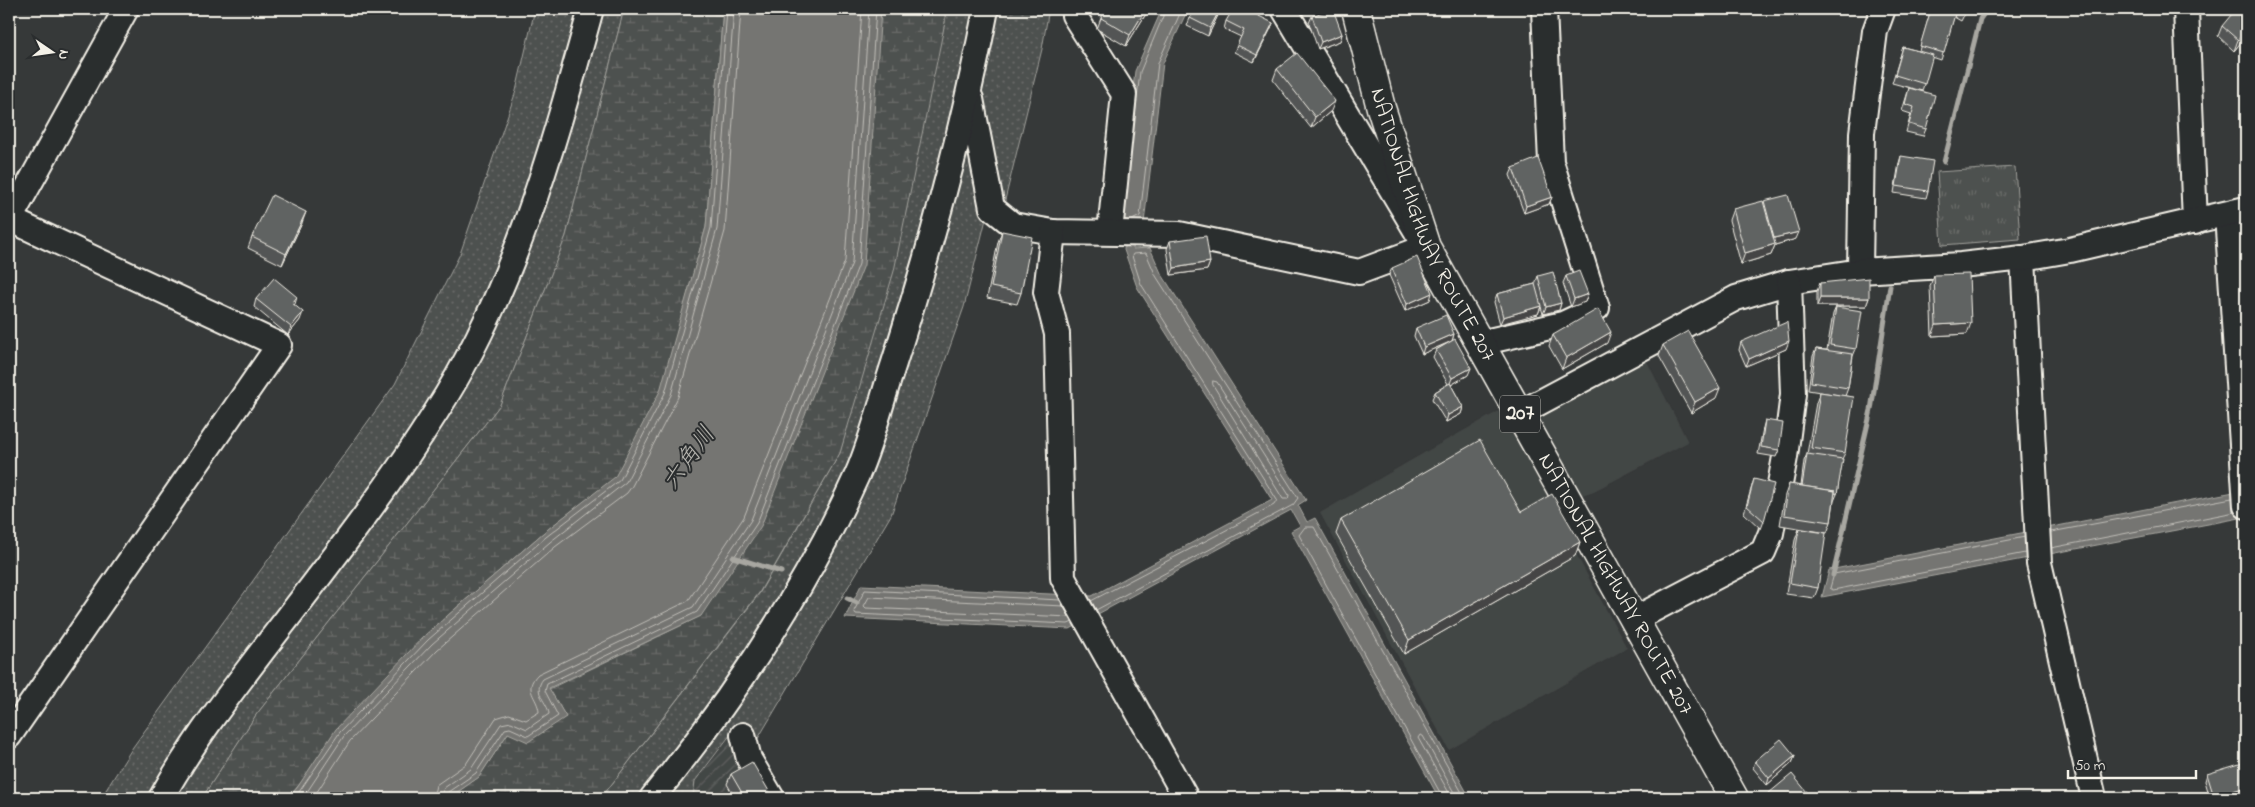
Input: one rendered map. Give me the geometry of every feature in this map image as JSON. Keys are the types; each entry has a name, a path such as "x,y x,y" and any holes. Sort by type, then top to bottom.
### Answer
{"highway":[{"name":"NATIONAL HIGHWAY ROUTE 207","path":"1356,9 1381,108 1426,247 1734,798"}],"street":[{"path":"9,736 279,345 9,219 126,9"},
{"path":"161,798 177,770 231,692 339,550 436,413 468,360 520,238 572,77 590,9"},
{"path":"652,798 685,758 754,664 814,563 858,473 922,277 970,93 986,9"},
{"path":"1073,9 1074,15 1124,94 1124,232"},
{"path":"970,93 992,208 1013,225 1053,232 1180,234 1359,272 1426,247 1284,9"},
{"path":"1480,343 1563,324 1597,308 1551,162 1544,9"},
{"path":"1860,271 1862,132 1875,31 1883,9"},
{"path":"2186,9 2195,222"},
{"path":"1520,413 1736,298 1789,282 1860,271 1961,265 2023,258 2070,250 2237,212 2246,501"},
{"path":"1053,232 1046,292 1057,334 1063,578 1186,798"},
{"path":"2023,258 2039,563 2094,798"},
{"path":"1633,620 1763,552 1771,534 1784,466 1793,394 1789,282"},
{"path":"743,734 749,759 772,798"}],"shaded area":[{"path":"1634,336 1688,442 1594,491 1550,506 1627,648 1449,750 1320,513"},
{"path":"732,734 781,798 693,798 695,782"}],"green space":[{"path":"535,9 624,9 566,236 500,405 256,715 202,798 101,798 133,747 395,384 460,254 516,91"},
{"path":"624,9 723,9 706,227 661,391 615,478 543,533 424,636 288,798 202,798 256,715 500,405 566,236"},
{"path":"881,9 945,9 945,22 894,271 840,453 759,593 601,798 449,798 479,777 508,733 566,717 549,689 701,616 879,24"},
{"path":"945,9 1049,9 1042,49 1003,208 986,219 964,307 891,515 753,747 731,734 695,781 693,798 601,798 759,594 840,453 945,22"},
{"path":"2015,167 2020,239 1942,245 1937,172"}],"water":[{"name":"六角川","path":"723,9 881,9 864,265 761,526 701,616 549,688 566,717 528,742 508,733 479,777 449,798 288,798 297,788 336,729 424,636 543,533 615,477 660,391 706,227"},
{"path":"1162,9 1188,9 1163,63 1144,223 1136,224 1133,249 1150,248 1161,273 1306,500 1298,505 1307,522 1315,518 1470,798 1439,798 1291,531 1300,526 1291,510 1070,629 845,618 861,585 1092,596 1272,500 1137,287 1124,250 1126,224 1118,223 1135,71"},
{"path":"2239,491 2240,518 1822,597 1829,570"}],"building":[{"path":"1106,9 1146,9 1130,35 1101,18"},
{"path":"1195,9 1220,9 1210,28 1190,18"},
{"path":"1233,9 1245,9 1273,23 1257,55 1237,45 1244,30 1226,21"},
{"path":"1333,9 1342,34 1321,42 1312,16"},
{"path":"1931,9 1955,14 1944,53 1920,46"},
{"path":"1955,9 1966,9 1964,13"},
{"path":"2236,9 2246,9 2246,30 2238,40 2222,26"},
{"path":"1903,47 1933,55 1925,84 1895,75"},
{"path":"1297,53 1335,101 1315,117 1277,69"},
{"path":"1909,88 1935,95 1926,129 1909,124 1914,107 1905,104"},
{"path":"1901,156 1933,161 1928,191 1896,186"},
{"path":"1538,158 1552,197 1526,206 1513,168"},
{"path":"272,195 306,212 286,254 252,237"},
{"path":"1788,195 1799,232 1774,238 1764,201"},
{"path":"1763,201 1775,244 1745,253 1733,209"},
{"path":"1002,231 1032,237 1021,293 991,287"},
{"path":"1206,236 1210,262 1174,268 1170,241"},
{"path":"1417,257 1432,293 1407,304 1392,268"},
{"path":"1579,271 1588,294 1574,299 1566,276"},
{"path":"1553,272 1561,303 1546,307 1538,276"},
{"path":"1969,274 1971,323 1936,325 1934,275"},
{"path":"274,278 297,297 292,303 303,312 291,327 256,299"},
{"path":"1869,278 1869,298 1820,298 1820,283"},
{"path":"1535,284 1541,306 1503,317 1497,294"},
{"path":"1836,307 1862,311 1856,349 1830,345"},
{"path":"1598,309 1611,332 1566,358 1553,335"},
{"path":"1446,315 1454,334 1424,347 1416,328"},
{"path":"1787,322 1789,341 1749,359 1741,342"},
{"path":"1688,331 1720,388 1695,402 1663,345"},
{"path":"1455,339 1471,368 1452,378 1436,350"},
{"path":"1816,349 1853,354 1848,388 1811,382"},
{"path":"1450,383 1463,407 1448,415 1435,392"},
{"path":"1820,392 1854,397 1845,453 1811,448"},
{"path":"1765,420 1783,423 1779,450 1761,447"},
{"path":"1480,440 1521,512 1552,494 1580,542 1409,640 1341,520"},
{"path":"1807,454 1843,459 1837,494 1835,491 1802,486"},
{"path":"1754,479 1774,484 1764,521 1747,506"},
{"path":"1789,484 1835,491 1831,522 1784,515"},
{"path":"1799,529 1826,533 1818,588 1790,583"},
{"path":"1781,739 1795,756 1769,778 1755,761"},
{"path":"752,762 773,798 745,798 731,774"},
{"path":"2246,762 2246,787 2214,797 2207,774"},
{"path":"1792,774 1807,792 1800,798 1773,798 1769,793"}],"waterway":[{"path":"1944,162 1980,19 1987,9"},
{"path":"1833,575 1871,410 1890,286"},
{"path":"733,557 781,572"},
{"path":"847,598 857,603"}]}
